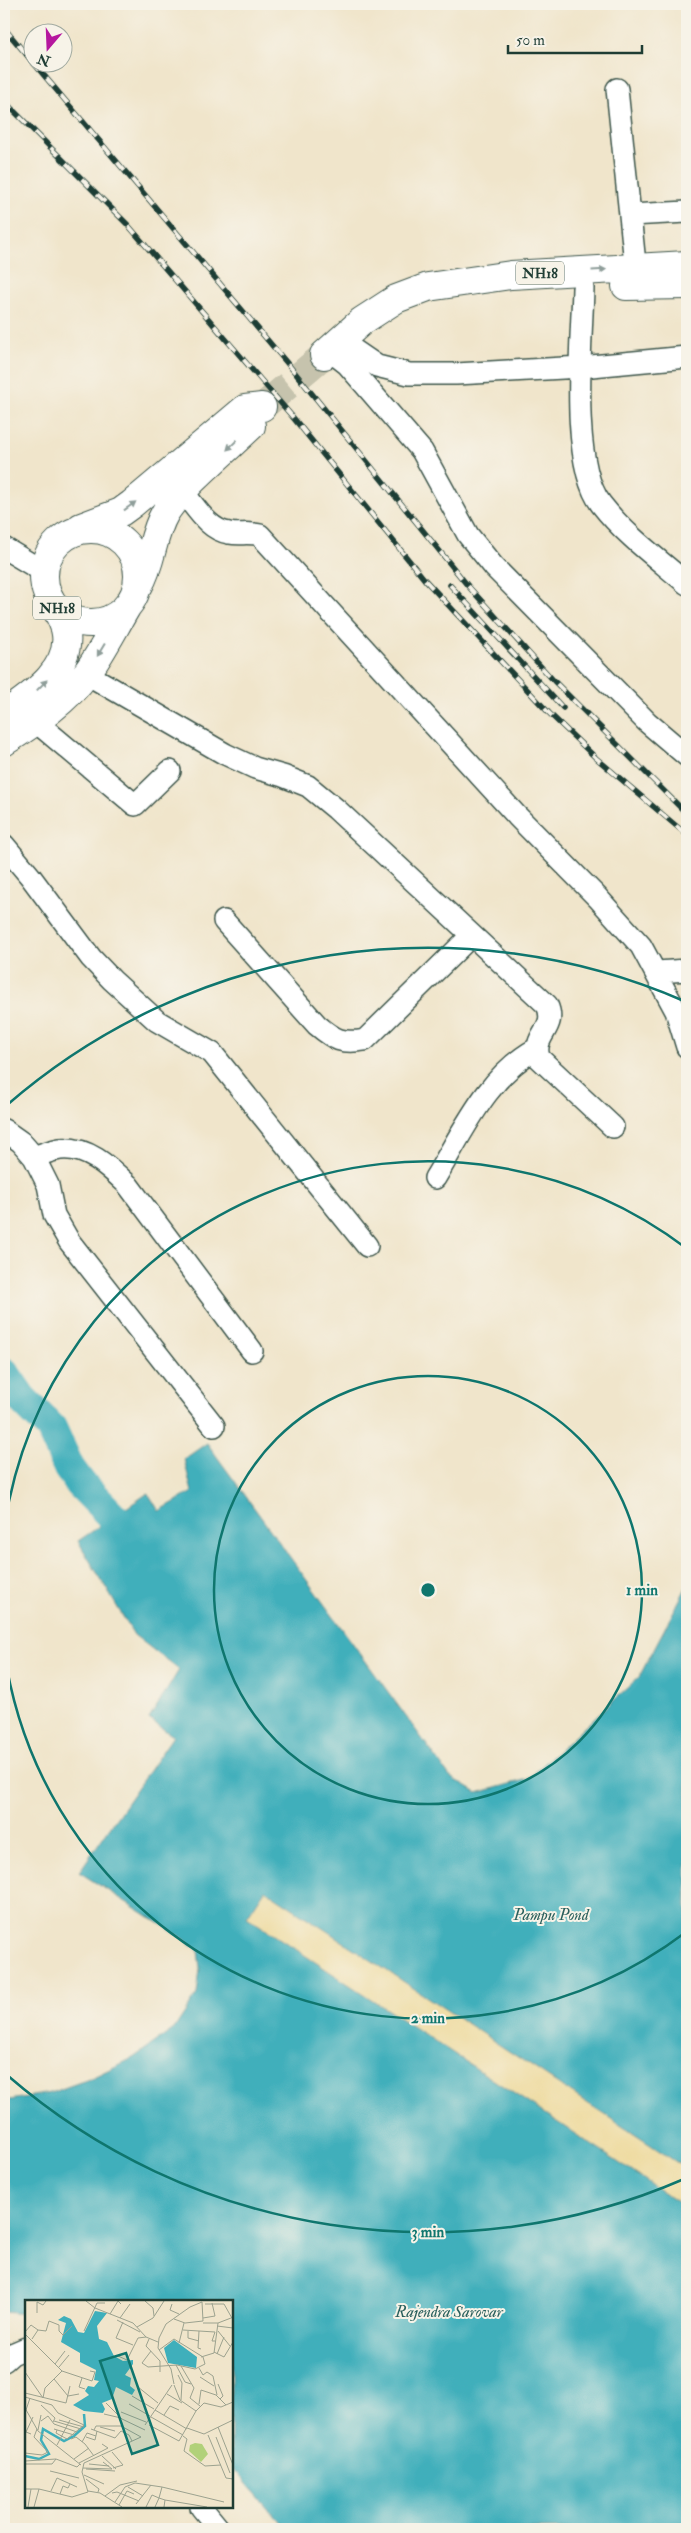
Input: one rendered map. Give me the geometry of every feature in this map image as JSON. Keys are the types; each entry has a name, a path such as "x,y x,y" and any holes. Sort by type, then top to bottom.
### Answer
{"highway":[{"name":"NH18","path":"396,299 425,303 533,291 583,288 687,265"},
{"name":"NH18","path":"330,349 396,299 428,287 511,275 637,277 687,285"},
{"path":"4,742 36,721 87,674 145,574 166,512 183,492 255,422 265,405 244,409 121,512 70,533 52,549 44,572"},
{"path":"70,533 93,528 105,531 121,540 133,553 137,564 131,598"},
{"name":"NH18","path":"4,715 42,685 55,670 64,652 66,634 44,584 44,572"},
{"name":"NH18","path":"54,605 73,619 96,623 117,616 131,598"}],"street":[{"path":"618,89 637,277"},
{"path":"630,215 687,212"},
{"path":"583,288 581,429 585,469 600,503 630,536 687,584"},
{"path":"330,349 377,366 408,374 456,374 581,368 687,357"},
{"path":"330,349 347,364 422,451 468,535 494,567 647,722 687,756"},
{"path":"183,492 210,524 221,532 250,532 260,535 517,816 598,898 641,946 657,972 676,1011 687,1047"},
{"path":"4,548 44,572"},
{"path":"87,674 225,754 255,768 308,786 547,1005 552,1014 548,1026 538,1039 536,1049 539,1058 613,1127"},
{"path":"36,721 135,805 170,770"},
{"path":"4,845 30,876 91,958 118,986 157,1021 212,1053 367,1246"},
{"path":"224,921 317,1024 333,1038 349,1043 365,1040 471,936"},
{"path":"657,972 687,970"},
{"path":"435,1178 500,1075 518,1059 536,1049"},
{"path":"4,1130 21,1142 34,1157 48,1185 54,1215 69,1241 214,1426"},
{"path":"34,1157 61,1149 87,1154 106,1165 128,1185 252,1351"},
{"path":"4,2361 12,2354 25,2348"},
{"path":"202,2508 219,2529"}],"sand":[{"path":"265,1890 687,2169 687,2208 247,1917"}],"water":[{"path":"207,1443 450,1777 477,1793 528,1779 639,1677 687,1586 687,2169 265,1890 247,1917 687,2208 687,2529 287,2529 232,2467 232,2300 25,2300 25,2314 4,2312 4,2101 50,2093 89,2079 133,2058 174,2029 197,1994 200,1969 198,1950 184,1939 79,1872 173,1736 149,1719 179,1670 134,1635 78,1541 148,1493 159,1511 192,1492 184,1459"}],"waterway":[{"path":"4,1373 21,1398 51,1428 69,1468 80,1483 145,1550"}],"tunnel":[{"path":"267,403 324,355"}],"railway":[{"path":"4,28 292,369 468,586 554,681 687,814"},
{"path":"4,101 128,225 291,415 425,580 549,713 596,758 687,835"},
{"path":"450,585 563,708"}],"water label":[{"name":"Pampu Pond","path":"551,1914"},
{"name":"Rajendra Sarovar","path":"449,2311"}]}
